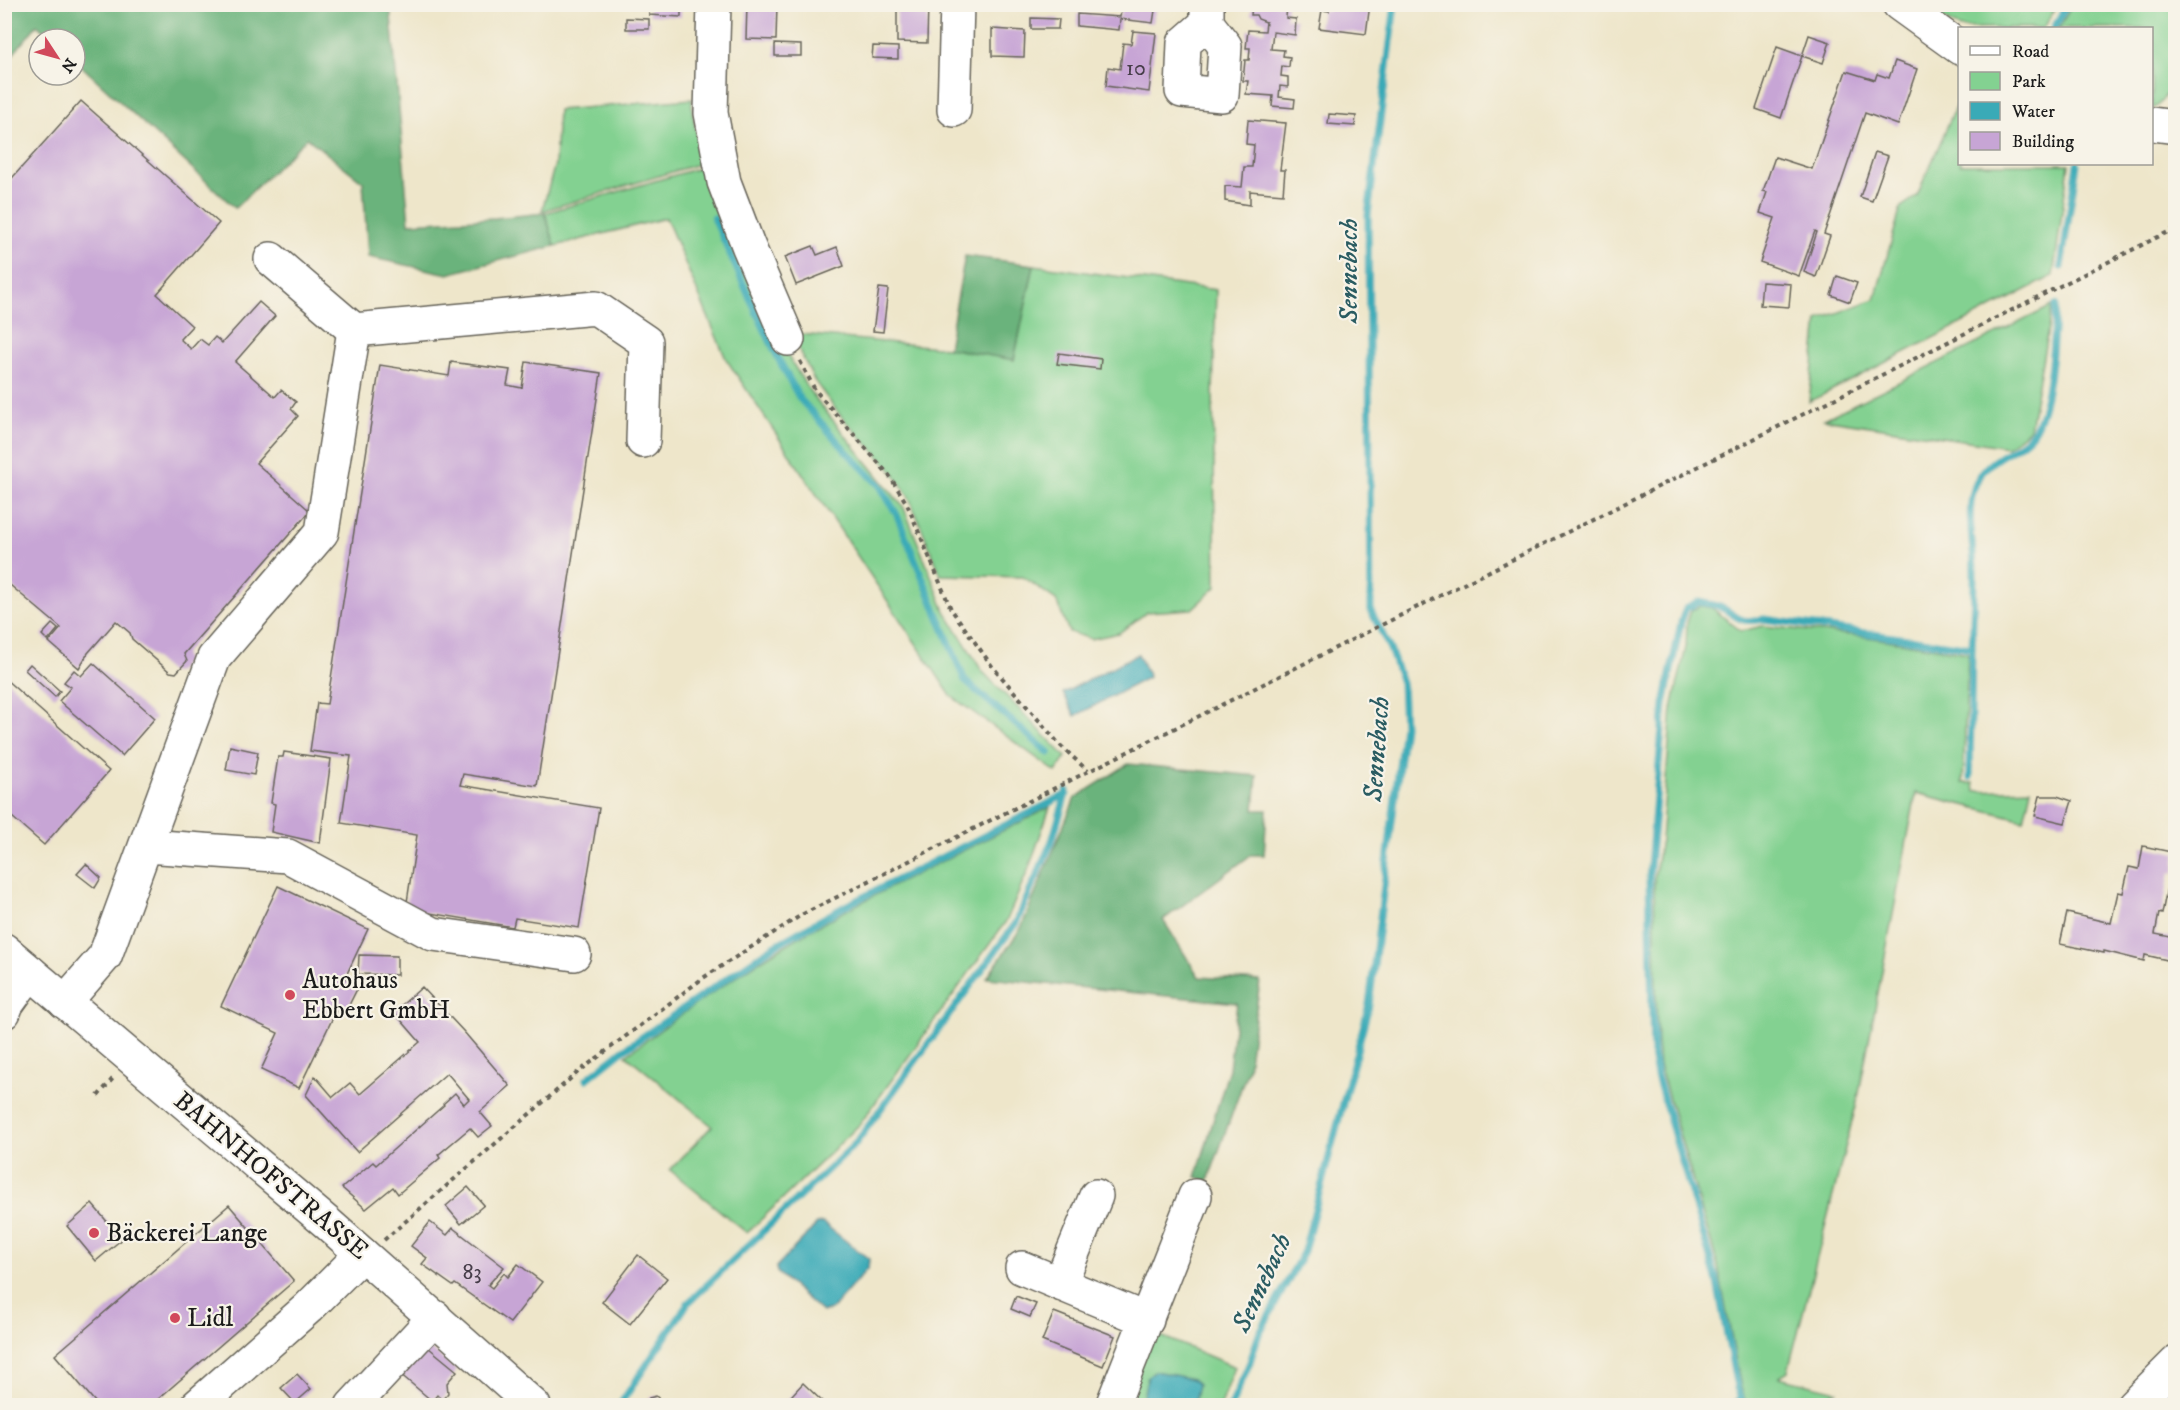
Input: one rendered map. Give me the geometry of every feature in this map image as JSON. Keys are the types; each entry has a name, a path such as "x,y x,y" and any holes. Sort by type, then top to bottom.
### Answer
{"street":[{"path":"714,4 711,113 724,182 788,339"},
{"path":"954,110 957,4"},
{"path":"1899,4 1958,47"},
{"path":"2153,124 2175,127"},
{"path":"271,259 354,330 596,308 646,342 643,441"},
{"path":"65,1002 105,956 214,658 322,532 354,330"},
{"path":"146,846 288,856 433,934 574,954"},
{"name":"BAHNHOFSTRASSE","path":"4,950 65,1002 373,1247 435,1317 534,1406"},
{"path":"4,1012 30,972"},
{"path":"1060,1284 1096,1196"},
{"path":"1112,1406 1196,1196"},
{"path":"198,1405 373,1247"},
{"path":"1022,1268 1147,1320"},
{"path":"352,1406 435,1317"},
{"path":"2133,1406 2175,1363"}],"path":[{"path":"373,1247 577,1073 703,978 803,914 2175,228"},
{"path":"788,339 815,390 889,475 908,504 951,609 992,666 1061,746 1088,771"}],"green space":[{"path":"5,4 390,5 409,223 545,213 555,246 448,274 368,257 363,182 307,138 235,208 87,71 87,27 39,27 37,25 27,27 27,37 5,64"},
{"path":"1918,5 2057,5 2045,27 1958,27"},
{"path":"2072,5 2175,5 2172,78 2161,102 2153,108 2153,27 2060,27"},
{"path":"692,99 702,163 542,211 555,164 558,110"},
{"path":"1958,101 1958,165 2069,165 2053,276 1809,402 1818,320 1875,299 1901,207 1917,196"},
{"path":"706,166 779,342 811,393 904,508 945,611 982,671 1066,757 1056,772 951,696 726,359 666,218 555,246 545,213"},
{"path":"965,256 1034,265 1014,360 948,348"},
{"path":"1034,265 1216,290 1213,394 1216,587 1192,609 1147,612 1119,633 1091,639 1069,632 1056,600 1023,577 941,575 908,495 889,467 839,414 814,380 791,333 948,348 1014,360"},
{"path":"2052,306 2030,429 2007,447 1824,419"},
{"path":"1701,606 1712,608 1741,631 1763,626 1860,636 1968,653 1963,783 1974,783 1975,791 2031,789 2024,820 1916,793 1858,1098 1788,1371 1779,1377 1837,1391 1813,1405 1739,1405 1745,1400 1718,1266 1659,1065 1654,879 1661,840 1672,708 1686,647 1687,623 1691,610"},
{"path":"1128,764 1257,776 1254,810 1267,810 1264,855 1251,855 1163,920 1199,977 1260,981 1248,1069 1208,1181 1196,1177 1229,1069 1237,1003 987,978 1021,928 1075,798"},
{"path":"1050,807 1029,868 1007,920 860,1124 747,1233 670,1170 712,1126 626,1055 738,976 809,931"},
{"path":"1149,1331 1235,1367 1221,1405 1118,1406"}],"water":[{"path":"1138,654 1149,677 1075,716 1063,693"},
{"path":"823,1223 869,1259 868,1268 831,1310 822,1312 777,1272 776,1267 817,1224"},
{"path":"1155,1371 1192,1379 1198,1384 1194,1405 1141,1405 1148,1376"}],"building":[{"path":"650,4 681,4 681,17 649,15"},
{"path":"747,4 777,4 776,40 746,39"},
{"path":"897,4 928,4 927,43 897,42"},
{"path":"1122,4 1156,4 1153,23 1120,19 1119,30 1077,26 1077,14 1120,17"},
{"path":"1252,4 1287,4 1286,18 1296,19 1295,35 1273,32 1271,49 1284,50 1283,56 1290,57 1289,67 1282,66 1281,76 1288,77 1288,87 1280,86 1279,97 1295,99 1294,108 1272,106 1273,96 1246,94 1248,81 1243,81 1245,60 1249,60 1250,48 1246,48 1248,30 1265,31 1266,22 1258,19 1256,15 1251,15"},
{"path":"1329,4 1370,4 1366,34 1319,28 1322,10 1329,11"},
{"path":"626,18 649,19 649,29 626,29"},
{"path":"1031,18 1059,19 1058,29 1031,29"},
{"path":"992,29 1025,31 1024,57 992,56"},
{"path":"1133,31 1156,33 1149,92 1106,86 1108,67 1120,69 1123,43 1131,44"},
{"path":"1809,35 1830,42 1823,63 1802,56"},
{"path":"775,44 801,45 801,56 775,56"},
{"path":"873,46 898,47 898,59 872,58"},
{"path":"1777,47 1802,56 1781,118 1756,109"},
{"path":"1895,61 1917,69 1898,125 1865,113 1824,234 1830,236 1816,277 1804,272 1817,232 1815,231 1799,276 1760,262 1775,218 1760,213 1767,192 1763,191 1775,157 1812,169 1846,71 1875,80 1877,74 1889,78"},
{"path":"81,101 219,223 157,294 192,326 180,339 191,349 200,339 208,345 215,337 222,343 259,302 275,316 235,362 275,397 281,390 296,402 291,409 298,416 256,463 310,511 184,654 187,661 176,673 170,672 132,639 130,633 116,621 88,653 79,668 49,642 61,628 4,580 4,187"},
{"path":"1329,114 1356,116 1355,126 1328,124"},
{"path":"1248,120 1286,123 1280,170 1285,170 1283,194 1250,191 1250,205 1225,201 1225,186 1242,187 1244,167 1252,167 1254,145 1246,144"},
{"path":"1875,152 1888,156 1872,201 1860,197"},
{"path":"813,246 817,255 837,247 844,266 796,285 785,257"},
{"path":"1837,276 1857,283 1850,302 1831,295"},
{"path":"1762,282 1791,284 1789,307 1760,305"},
{"path":"879,288 888,289 883,332 873,331"},
{"path":"1059,353 1101,359 1100,369 1057,364"},
{"path":"451,362 510,370 507,385 522,388 526,362 601,373 537,786 463,774 460,785 599,808 579,928 515,918 513,927 406,909 417,835 341,823 351,756 310,751 317,703 327,704 380,365 449,376"},
{"path":"52,624 58,629 48,641 42,635"},
{"path":"93,663 155,718 122,756 59,701 71,687 64,682 74,670 81,676"},
{"path":"30,664 60,691 55,697 25,670"},
{"path":"4,678 109,771 44,845 4,810"},
{"path":"230,746 258,752 254,775 226,770"},
{"path":"284,752 331,759 320,843 271,832 275,804 271,803 278,757 283,757"},
{"path":"2040,796 2057,796 2072,801 2065,823 2035,816"},
{"path":"2143,846 2176,853 2174,873 2170,872 2162,914 2159,913 2155,934 2176,938 2176,962 2145,955 2144,961 2104,951 2104,953 2060,944 2067,913 2111,923 2118,892 2123,893 2129,867 2139,869"},
{"path":"86,864 101,878 95,888 77,874"},
{"name":"Autohaus Ebbert GmbH","path":"278,886 368,929 345,978 359,985 346,1011 338,1007 299,1088 261,1070 278,1033 221,1006"},
{"path":"359,955 397,956 397,975 358,974"},
{"path":"422,987 510,1086 480,1112 492,1126 478,1137 470,1128 438,1155 440,1158 398,1194 393,1187 366,1209 342,1188 373,1162 376,1165 455,1093 464,1104 469,1099 447,1073 357,1152 306,1095 315,1076 333,1097 350,1083 360,1094 420,1042 394,1012"},
{"path":"468,1187 484,1205 461,1224 446,1206"},
{"name":"Bäckerei Lange","path":"92,1204 122,1239 96,1261 67,1226"},
{"name":"Lidl","path":"229,1205 294,1281 150,1406 93,1406 96,1403 55,1355"},
{"path":"430,1222 447,1235 453,1228 504,1267 488,1285 492,1288 504,1273 508,1277 518,1264 542,1282 510,1323 422,1264 427,1258 411,1246"},
{"path":"638,1255 667,1278 630,1324 602,1302"},
{"path":"1016,1296 1036,1304 1030,1317 1011,1309"},
{"path":"1054,1312 1115,1336 1103,1366 1042,1341"},
{"path":"423,1343 457,1371 447,1383 448,1393 442,1400 437,1395 432,1401 399,1373"},
{"path":"297,1374 311,1389 295,1403 281,1388"},
{"path":"803,1383 827,1406 782,1406"},
{"path":"656,1396 667,1406 645,1406 649,1398"}],"waterway":[{"name":"Sennebach","path":"1231,1406 1259,1334 1304,1251 1369,1005 1404,726 1402,683 1390,649 1371,611 1368,215 1395,4"},
{"path":"2055,27 2067,4"},
{"path":"2061,267 2077,165"},
{"path":"714,218 752,303 800,399 880,486 896,513 965,681 1049,753"},
{"path":"1732,1406 1741,1398 1737,1388 1717,1282 1657,1076 1653,1054 1649,879 1664,704 1681,622 1686,608 1698,602 1718,606 1742,620 1764,619 1972,648 1974,571 1970,514 1973,491 1981,473 1994,461 2023,443 2036,426 2042,412 2050,375 2056,305"},
{"path":"1970,777 1972,648"},
{"path":"619,1406 688,1303 856,1143 1016,923 1052,841 1067,791"},
{"path":"587,1079 622,1051 774,946 847,905 1067,794"}],"place":[{"name":"Autohaus Ebbert GmbH","path":"290,995"},
{"name":"Bäckerei Lange","path":"94,1233"},
{"name":"Lidl","path":"175,1318"}]}
